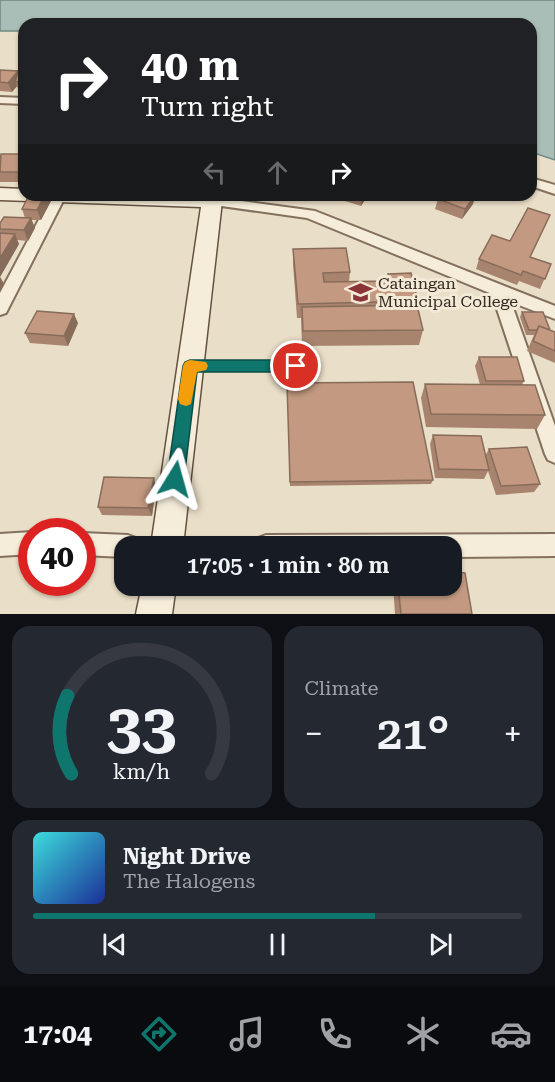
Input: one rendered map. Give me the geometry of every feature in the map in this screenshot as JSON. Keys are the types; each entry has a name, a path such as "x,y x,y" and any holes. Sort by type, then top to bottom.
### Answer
{"street":[{"path":"0,100 18,101"},
{"path":"537,184 555,190"},
{"path":"0,194 18,195"},
{"path":"0,309 56,201"},
{"path":"167,536 212,201 310,214 555,313"},
{"path":"498,289 555,454"},
{"path":"0,545 18,544"},
{"path":"96,545 114,545"},
{"path":"462,545 555,545"},
{"path":"154,614 157,596"}],"lane":[{"path":"190,366 296,366"}],"water":[{"path":"0,0 555,0 555,160 537,154 537,18 18,18 18,31 0,31"}],"building":[{"path":"0,70 18,71 8,83 0,82"},
{"path":"1,154 18,154 18,172 0,172"},
{"path":"26,201 42,201 37,210 22,209"},
{"path":"443,201 471,201 465,209"},
{"path":"528,208 550,215 530,257 551,264 545,279 523,271 521,275 479,259 492,235 510,241"},
{"path":"4,217 31,218 24,230 0,229 0,223"},
{"path":"0,233 15,234 0,258"},
{"path":"346,248 350,272 323,273 324,282 389,281 388,274 411,273 418,301 298,304 293,249"},
{"path":"417,305 423,330 303,331 302,307"},
{"path":"37,311 74,314 64,336 25,333"},
{"path":"522,312 543,312 550,330 539,326 537,330 529,330"},
{"path":"539,326 555,332 555,351 533,341"},
{"path":"479,357 517,357 524,381 486,381"},
{"path":"413,382 433,480 290,482 287,383"},
{"path":"425,384 535,385 545,415 431,414"},
{"path":"433,435 481,436 489,470 439,469"},
{"path":"527,447 540,484 501,486 489,449"},
{"path":"104,477 154,478 148,508 98,507"},
{"path":"462,573 465,573 472,614 401,614 399,596 462,596"}],"slow traffic":[{"path":"186,399 190,366 201,366"}],"place":[{"name":"Cataingan Municipal College","path":"360,292"}],"route":[{"path":"175,479 190,366 296,366"}]}
